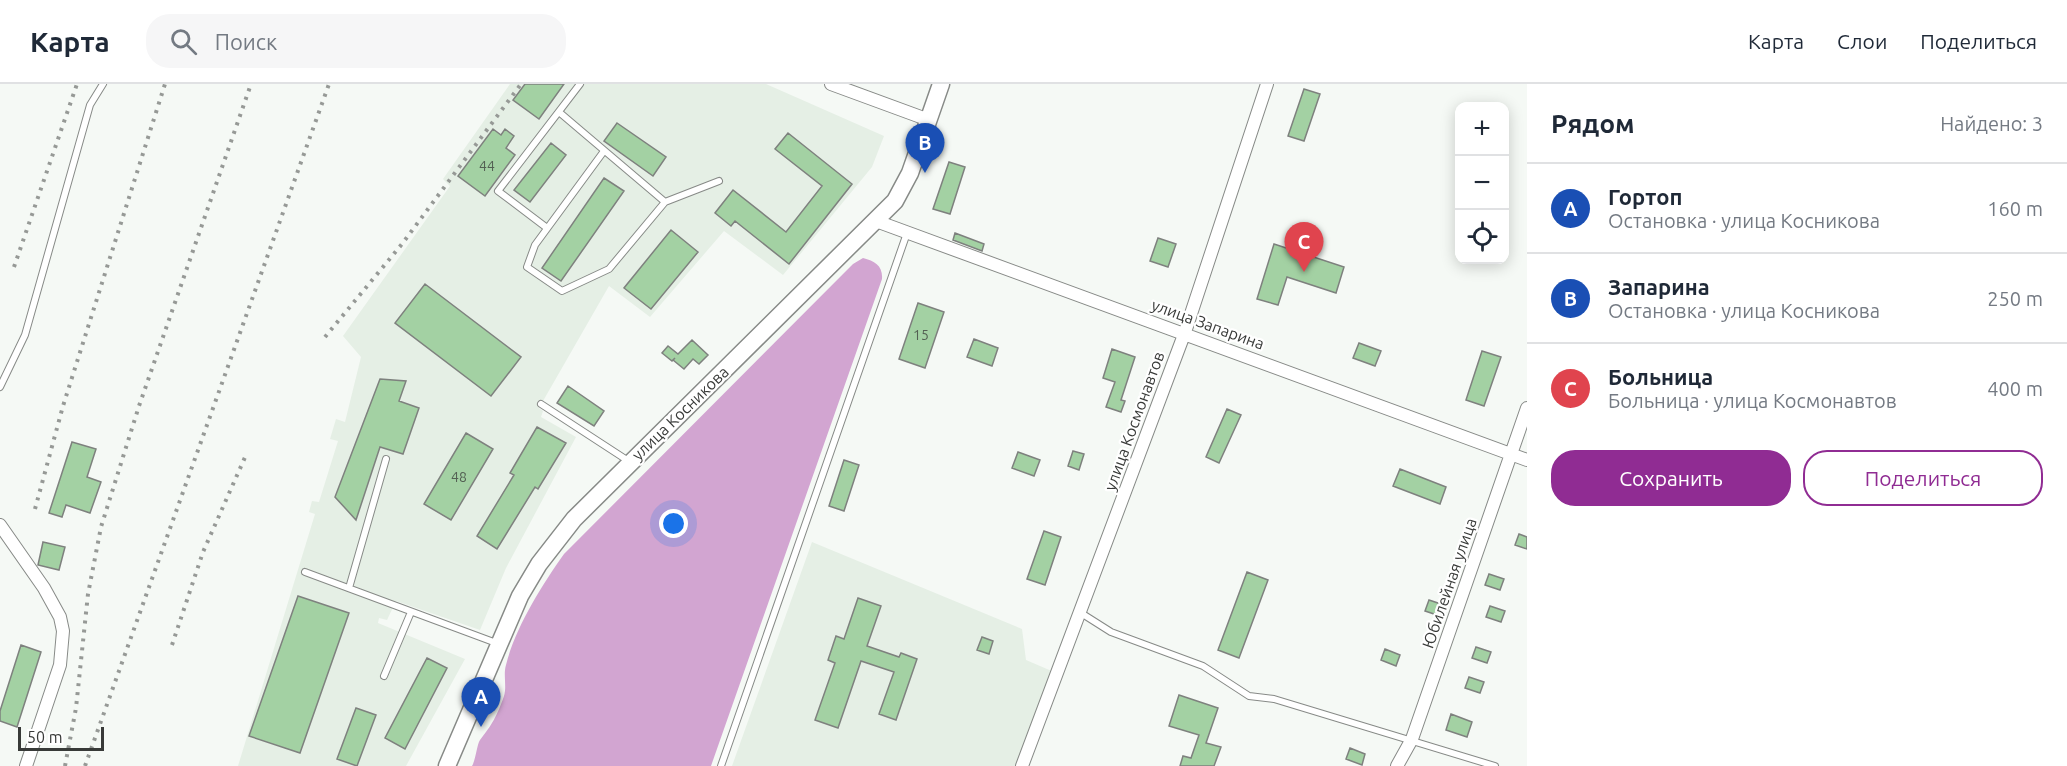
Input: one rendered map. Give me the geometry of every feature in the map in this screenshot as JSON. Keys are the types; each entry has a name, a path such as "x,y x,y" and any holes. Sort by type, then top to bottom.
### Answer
{"street":[{"path":"831,84 929,120"},
{"name":"улица Косникова","path":"447,766 520,596 539,564 574,519 630,462 876,221 903,188 941,84"},
{"name":"улица Космонавтов","path":"1022,766 1185,332 1267,84"},
{"name":"улица Запарина","path":"876,221 1185,332 1527,460"},
{"name":"Юбилейная улица","path":"1397,766 1412,739 1527,408"},
{"path":"0,525 44,588 57,611 63,631 60,665 26,766"}],"lane":[{"path":"0,387 25,335 90,105 103,84"},
{"path":"547,228 498,191 580,84"},
{"path":"559,112 665,202"},
{"path":"604,151 535,245 527,267 562,291 609,269 665,202 719,181"},
{"path":"721,766 907,233"},
{"path":"541,404 630,462"},
{"path":"349,588 386,459"},
{"path":"305,572 499,644"},
{"path":"384,676 411,612"},
{"path":"1081,614 1111,632 1203,666 1249,696 1274,699 1495,766"}],"shaded area":[{"path":"510,84 766,84 884,136 872,167 783,275 724,231 650,317 609,286 539,408 543,411 541,417 576,437 506,568 480,630 396,601 387,620 379,618 378,623 465,659 406,766 238,766 315,514 309,512 312,501 319,502 338,441 330,439 336,419 345,422 361,357 343,336 450,186 443,179"},
{"path":"863,258 877,265 882,279 711,766 472,766 479,742 494,720 504,696 505,669 516,636 538,593 564,554 853,264"},
{"path":"812,542 1022,629 1026,660 1054,672 1017,766 732,766"}],"building":[{"path":"525,84 564,84 539,119 513,100"},
{"path":"1304,89 1320,94 1304,141 1288,136"},
{"path":"617,123 666,157 653,176 604,141"},
{"path":"493,129 501,135 505,129 514,136 506,148 515,155 485,196 458,176"},
{"path":"788,133 852,184 789,264 735,221 731,226 715,213 733,190 786,232 822,186 775,149"},
{"path":"551,143 566,155 530,202 514,190"},
{"path":"949,162 965,167 950,214 933,209"},
{"path":"604,178 624,191 561,281 542,268"},
{"path":"671,230 698,252 651,309 624,288"},
{"path":"955,233 984,244 982,251 953,240"},
{"path":"1158,238 1176,244 1168,267 1150,261"},
{"path":"1274,244 1344,267 1336,293 1287,277 1278,305 1257,299"},
{"path":"425,284 521,357 491,396 395,323"},
{"path":"918,303 944,312 925,368 899,359"},
{"path":"974,339 998,348 992,366 967,357"},
{"path":"692,340 708,355 699,364 693,359 684,369 662,353 668,346 678,354"},
{"path":"1359,343 1381,351 1375,366 1353,358"},
{"path":"1112,349 1135,357 1121,400 1125,401 1121,412 1106,407 1115,382 1103,378"},
{"path":"1482,351 1501,357 1484,406 1466,400"},
{"path":"380,379 406,381 399,401 419,408 403,454 380,447 356,520 335,497"},
{"path":"568,386 604,411 594,426 557,403"},
{"path":"1227,409 1241,415 1219,463 1206,457"},
{"path":"537,427 566,443 538,489 535,487 497,549 477,536 514,475 510,473"},
{"path":"466,433 493,449 451,520 424,504"},
{"path":"72,442 96,449 87,477 101,482 90,513 66,505 62,517 49,513"},
{"path":"1073,451 1084,454 1079,470 1068,466"},
{"path":"1018,452 1040,460 1034,476 1012,468"},
{"path":"844,460 859,465 844,511 829,506"},
{"path":"1400,469 1446,487 1440,504 1393,486"},
{"path":"1044,531 1061,537 1045,585 1027,579"},
{"path":"1519,534 1527,537 1527,549 1515,545"},
{"path":"43,542 65,547 59,570 38,565"},
{"path":"1247,572 1268,580 1239,658 1218,650"},
{"path":"1489,574 1504,579 1500,590 1485,585"},
{"path":"298,596 349,613 300,753 249,736"},
{"path":"858,598 881,606 867,646 899,657 901,653 917,659 896,720 879,714 894,672 861,661 838,728 815,720 835,663 828,660 836,636 844,639"},
{"path":"1429,600 1444,605 1440,616 1425,611"},
{"path":"1490,606 1505,611 1501,622 1486,617"},
{"path":"982,637 993,641 989,654 977,650"},
{"path":"21,645 41,652 17,727 0,721 0,711"},
{"path":"1476,647 1491,652 1487,663 1472,658"},
{"path":"1385,649 1400,655 1396,666 1381,660"},
{"path":"427,658 447,668 405,749 385,738"},
{"path":"1469,677 1484,682 1480,693 1465,688"},
{"path":"1179,695 1218,708 1206,743 1221,747 1214,766 1180,766 1183,756 1191,758 1199,735 1169,726"},
{"path":"356,708 376,715 357,766 337,759"},
{"path":"1451,714 1472,722 1467,737 1446,730"},
{"path":"1350,748 1365,754 1362,765 1346,759"}],"railway":[{"path":"14,267 77,84"},
{"path":"35,509 63,406 165,84"},
{"path":"65,766 76,708 88,594 101,527 139,406 251,84"},
{"path":"85,766 329,84"},
{"path":"325,337 402,244 521,84"},
{"path":"172,645 203,552 246,455"}],"place":[{"name":"Запарина","path":"925,173"},
{"name":"Больница","path":"1304,272"},
{"name":"Гортоп","path":"481,727"}]}
